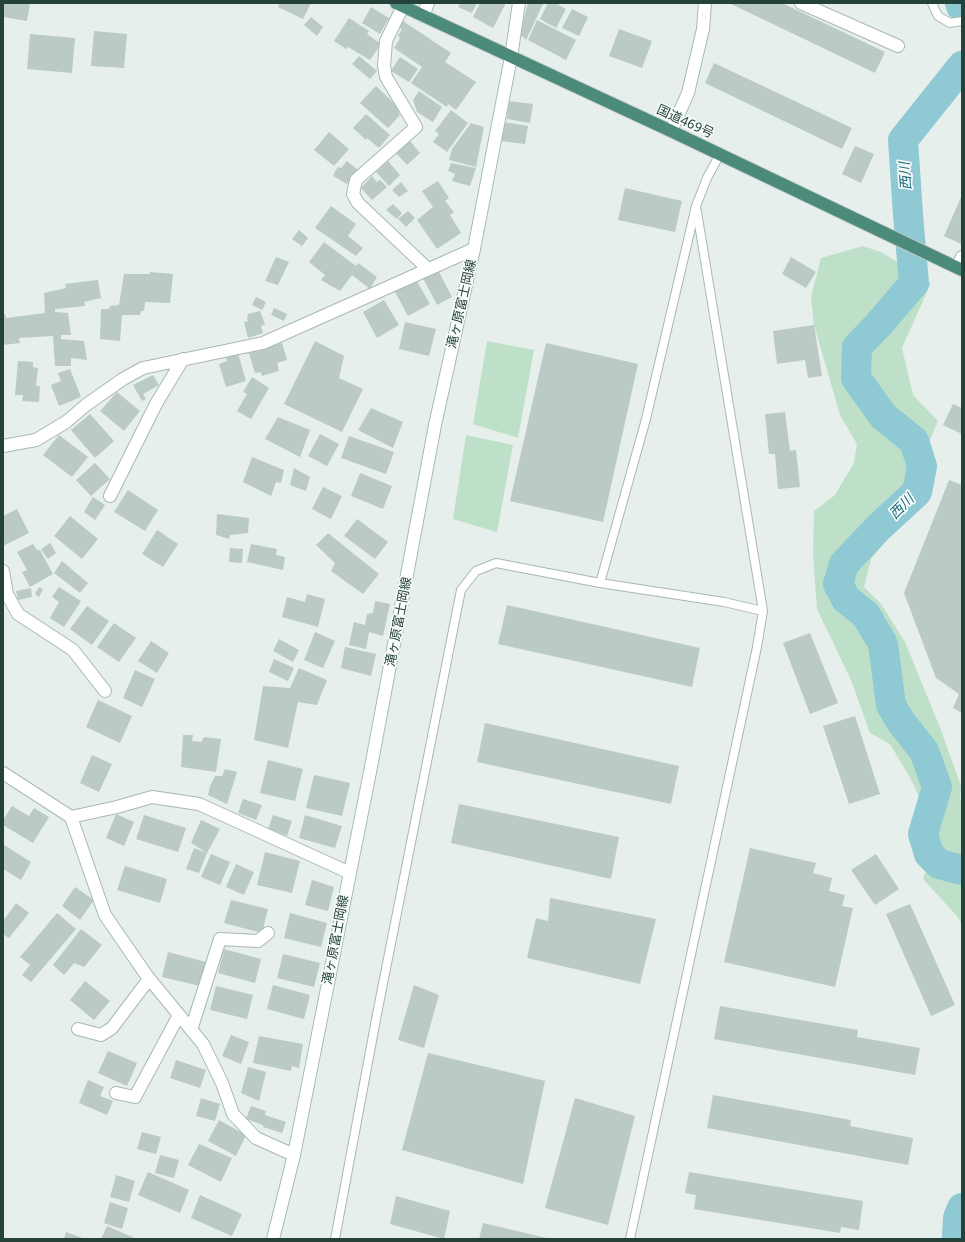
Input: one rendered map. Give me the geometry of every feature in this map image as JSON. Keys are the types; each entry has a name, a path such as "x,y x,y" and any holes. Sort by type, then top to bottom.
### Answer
{"highway":[{"name":"国道469号","path":"400,5 672,131 936,257 960,265"}],"street":[{"path":"423,16 428,3"},
{"name":"滝ヶ原富士岡線","path":"273,1239 294,1155 404,599 435,425 474,249 511,57 519,3"},
{"path":"672,131 688,94 703,29 705,3"},
{"path":"801,3 898,46"},
{"path":"400,5 386,41 384,66 386,77 416,127 356,180 353,194 358,203 428,269"},
{"path":"3,446 36,440 66,422 86,405 123,379 143,368 263,343 474,249"},
{"path":"110,496 156,404 183,359"},
{"path":"3,571 7,594 18,614 73,650 105,691"},
{"path":"3,773 71,817 105,916 149,979 203,1044 222,1083 233,1114 256,1138 294,1155"},
{"path":"71,817 117,807 152,797 199,804 350,873"},
{"path":"192,1030 220,939 258,941 268,934"},
{"path":"78,1029 101,1035 112,1028 149,979"},
{"path":"116,1093 136,1097 179,1015"}],"lane":[{"path":"932,3 938,16 950,23 962,21"},
{"path":"600,583 646,419 696,206 720,154"},
{"path":"630,1239 756,655 763,611 696,206"},
{"path":"335,1239 377,1014 461,590 476,571 496,563 600,583 724,602 763,611"}],"green space":[{"path":"863,246 881,252 931,283 902,348 913,395 938,421 886,541 871,559 864,587 881,604 905,642 941,730 961,786 962,924 956,915 923,879 937,841 913,783 890,744 870,733 851,680 817,609 813,555 814,511 835,495 854,463 857,444 840,415 814,325 811,297 821,258"},
{"path":"487,341 534,350 518,438 473,424"},
{"path":"466,435 513,445 497,532 453,519"},
{"path":"962,1210 962,1239 953,1239"}],"building":[{"path":"3,3 30,3 27,21 3,17"},
{"path":"280,3 311,3 303,19 278,7"},
{"path":"460,3 477,3 472,13 458,7"},
{"path":"480,3 506,3 493,28 473,17"},
{"path":"528,3 543,4 526,40 520,34"},
{"path":"548,3 555,3 566,9 556,28 540,19"},
{"path":"729,3 782,3 885,52 875,73"},
{"path":"371,7 389,18 380,34 362,23"},
{"path":"572,9 588,17 579,36 562,28"},
{"path":"311,17 323,27 317,36 304,25"},
{"path":"349,18 369,31 367,34 381,44 370,60 348,47 346,49 334,41"},
{"path":"537,20 576,40 566,60 528,40"},
{"path":"403,21 451,53 445,62 476,82 456,110 448,104 447,107 411,83 422,67 394,48 400,38 398,36 402,29 399,27"},
{"path":"619,29 652,41 642,68 609,56"},
{"path":"94,31 127,34 124,68 91,66"},
{"path":"30,34 75,38 72,73 27,69"},
{"path":"359,56 377,71 370,79 352,64"},
{"path":"400,57 418,69 409,82 391,71"},
{"path":"714,63 852,128 842,149 705,83"},
{"path":"376,86 401,110 398,113 400,115 388,128 360,103"},
{"path":"419,91 442,107 433,122 417,112 413,100"},
{"path":"509,101 533,104 530,123 507,119"},
{"path":"451,110 468,123 447,152 433,142 439,134 435,131"},
{"path":"366,114 390,135 379,148 367,138 366,140 353,128"},
{"path":"504,122 528,126 525,144 501,141"},
{"path":"471,123 484,127 476,167 449,160 452,149"},
{"path":"329,132 349,149 334,166 314,150"},
{"path":"410,141 420,153 407,165 396,153"},
{"path":"855,146 874,154 861,183 842,174"},
{"path":"347,161 358,170 347,184 333,176 338,167 341,168"},
{"path":"388,161 400,175 389,186 376,172"},
{"path":"451,163 476,168 470,186 452,181 455,174 448,171"},
{"path":"372,176 377,182 380,180 387,187 372,200 361,188"},
{"path":"438,181 449,198 445,201 454,212 450,215 461,233 437,249 417,220 433,207 422,191"},
{"path":"401,182 408,191 399,197 392,190"},
{"path":"625,188 682,201 675,232 618,220"},
{"path":"961,197 962,198 961,244 944,236"},
{"path":"393,204 402,213 397,219 386,210"},
{"path":"331,206 356,224 348,236 363,248 356,256 315,228"},
{"path":"408,211 415,218 406,227 398,219"},
{"path":"299,230 308,238 302,246 292,239"},
{"path":"324,242 356,266 358,263 377,277 370,289 352,275 340,291 321,280 325,275 309,262"},
{"path":"276,257 289,262 278,285 265,281"},
{"path":"791,257 816,272 806,288 782,274"},
{"path":"438,270 452,297 437,305 423,278"},
{"path":"150,272 173,274 170,303 145,302 144,311 141,311 140,315 122,315 120,341 100,339 101,309 109,309 110,306 119,305 124,274 150,274"},
{"path":"415,278 430,304 408,316 394,290"},
{"path":"98,280 101,298 84,302 85,306 55,309 55,312 68,313 71,335 61,335 61,339 84,341 87,360 71,358 71,366 55,366 53,336 19,338 20,343 3,345 3,314 5,314 6,318 45,313 44,293 66,288 65,284"},
{"path":"256,297 266,302 262,310 252,305"},
{"path":"384,300 399,325 377,338 363,312"},
{"path":"274,308 287,314 284,321 271,315"},
{"path":"260,311 265,324 261,326 263,333 248,338 244,322 248,321 248,314"},
{"path":"405,322 436,329 429,356 399,349"},
{"path":"814,325 822,376 808,378 805,360 777,364 773,331"},
{"path":"315,341 344,356 339,378 363,389 342,432 284,404"},
{"path":"282,343 287,360 277,363 279,371 262,376 261,372 255,373 249,353"},
{"path":"546,343 638,364 603,522 510,501"},
{"path":"238,353 246,381 226,387 219,364 227,361 226,357"},
{"path":"18,361 33,362 33,367 38,368 36,386 40,386 39,402 22,401 23,395 15,395"},
{"path":"70,369 81,397 59,406 51,385 61,381 58,373"},
{"path":"153,375 159,385 143,394 146,399 142,401 133,385"},
{"path":"252,377 269,388 251,419 237,411 247,394 243,392"},
{"path":"117,392 140,411 124,431 100,411"},
{"path":"953,404 962,408 962,434 943,425"},
{"path":"371,408 403,422 393,448 358,430"},
{"path":"785,412 790,451 796,450 800,487 778,489 775,454 769,454 765,414"},
{"path":"90,414 114,441 95,458 71,430"},
{"path":"278,417 310,430 300,457 265,439"},
{"path":"320,434 339,444 327,466 308,456"},
{"path":"59,435 88,457 72,477 43,455"},
{"path":"349,436 394,452 386,474 341,458"},
{"path":"252,457 284,470 281,483 276,482 271,496 243,482"},
{"path":"95,463 110,479 91,496 76,480"},
{"path":"294,468 310,477 306,491 290,485"},
{"path":"360,473 392,486 383,509 351,496"},
{"path":"949,480 962,485 962,713 953,708 959,694 936,678 904,593"},
{"path":"323,487 342,496 331,519 312,509"},
{"path":"128,490 158,510 145,531 114,512"},
{"path":"93,497 105,505 95,520 84,512"},
{"path":"17,509 29,533 3,546 3,516"},
{"path":"217,514 249,518 248,533 230,535 229,539 216,535"},
{"path":"70,516 98,539 82,559 54,536"},
{"path":"357,519 388,542 375,559 344,536"},
{"path":"157,530 178,544 163,567 142,554"},
{"path":"328,533 379,574 363,594 331,571 335,563 316,545"},
{"path":"50,543 56,553 48,559 41,549"},
{"path":"33,544 37,550 40,550 53,574 30,587 22,572 27,570 17,552"},
{"path":"251,544 277,549 276,555 285,557 283,570 247,562"},
{"path":"230,548 243,549 242,563 229,562"},
{"path":"62,561 88,583 80,593 54,573"},
{"path":"39,587 43,589 39,597 35,594"},
{"path":"59,587 81,601 64,627 50,618 59,602 52,597"},
{"path":"31,588 32,597 18,600 16,591"},
{"path":"307,594 325,599 318,627 282,617 287,597 305,602"},
{"path":"375,601 390,604 383,636 369,632 366,649 349,645 354,622 365,625 367,614 373,613"},
{"path":"507,605 700,648 692,687 498,644"},
{"path":"87,606 109,621 92,645 70,629"},
{"path":"114,623 136,638 119,662 97,647"},
{"path":"315,632 335,641 323,668 304,660"},
{"path":"810,633 838,703 810,714 783,643"},
{"path":"279,639 299,650 293,662 273,651"},
{"path":"151,641 169,653 157,673 138,661"},
{"path":"345,647 376,654 371,676 341,668"},
{"path":"274,659 294,668 288,681 269,672"},
{"path":"299,668 327,680 317,705 298,702 288,748 254,740 263,686 290,688"},
{"path":"135,670 155,679 142,707 123,698"},
{"path":"98,700 132,716 120,743 86,727"},
{"path":"855,716 880,794 849,804 823,726"},
{"path":"485,723 679,766 671,804 477,762"},
{"path":"183,735 193,735 192,741 201,742 204,737 221,739 216,772 181,767"},
{"path":"92,755 112,764 99,792 80,783"},
{"path":"268,760 303,769 295,801 260,793"},
{"path":"225,769 237,772 227,804 208,795 210,786 215,776 222,776"},
{"path":"314,775 350,783 342,816 306,808"},
{"path":"243,799 262,805 256,820 238,813"},
{"path":"459,804 619,837 611,879 451,843"},
{"path":"12,806 29,816 34,808 49,817 33,843 3,825 3,820"},
{"path":"116,814 134,822 124,846 106,838"},
{"path":"144,815 186,828 178,852 136,839"},
{"path":"273,815 292,821 287,836 268,829"},
{"path":"305,815 342,826 335,848 299,838"},
{"path":"201,820 220,829 207,853 191,843"},
{"path":"4,845 31,862 21,880 3,869"},
{"path":"194,848 207,853 199,873 186,869"},
{"path":"750,848 816,863 813,873 832,878 829,891 845,895 842,906 853,908 835,987 724,962"},
{"path":"265,852 300,861 292,893 257,885"},
{"path":"211,854 230,862 220,885 201,877"},
{"path":"876,854 899,889 875,905 851,870"},
{"path":"236,864 254,872 244,895 226,887"},
{"path":"125,866 167,879 160,903 117,890"},
{"path":"312,880 334,887 328,911 305,905"},
{"path":"75,887 94,900 80,920 62,906"},
{"path":"550,898 656,919 640,984 527,958 536,918 548,921"},
{"path":"231,900 268,909 262,933 224,923"},
{"path":"16,903 29,913 9,938 3,934 3,921"},
{"path":"910,904 955,1005 931,1016 886,914"},
{"path":"57,913 76,929 31,982 22,975 30,965 20,957"},
{"path":"290,913 327,923 321,947 284,938"},
{"path":"81,929 102,945 84,967 74,963 64,975 53,965"},
{"path":"224,949 261,959 255,983 218,973"},
{"path":"168,952 206,962 200,986 162,977"},
{"path":"283,954 320,963 314,987 277,978"},
{"path":"85,981 110,1001 94,1020 70,1000"},
{"path":"273,985 310,995 304,1019 267,1009"},
{"path":"414,985 439,995 424,1048 398,1040"},
{"path":"216,986 253,995 247,1019 210,1010"},
{"path":"720,1006 858,1030 857,1037 920,1048 915,1075 714,1039"},
{"path":"231,1035 249,1042 241,1064 222,1056"},
{"path":"259,1036 303,1044 299,1068 292,1066 291,1071 253,1063"},
{"path":"108,1051 137,1063 127,1086 98,1073"},
{"path":"428,1053 545,1081 523,1184 402,1150"},
{"path":"176,1060 206,1070 200,1088 170,1078"},
{"path":"248,1067 266,1072 259,1101 241,1093"},
{"path":"88,1080 104,1087 100,1096 113,1101 107,1115 79,1103"},
{"path":"713,1095 851,1120 850,1126 913,1138 908,1165 707,1128"},
{"path":"201,1098 220,1104 215,1121 196,1116"},
{"path":"575,1098 635,1116 608,1225 545,1208"},
{"path":"251,1106 266,1111 265,1115 286,1122 282,1133 263,1127 263,1125 246,1119"},
{"path":"219,1120 246,1135 236,1156 208,1141"},
{"path":"142,1132 161,1137 156,1154 137,1149"},
{"path":"199,1144 232,1158 221,1182 188,1165"},
{"path":"160,1155 179,1160 174,1178 155,1173"},
{"path":"148,1172 189,1190 180,1213 138,1195"},
{"path":"689,1172 863,1201 859,1230 841,1227 840,1233 694,1209 696,1195 685,1193"},
{"path":"116,1175 135,1181 129,1202 110,1197"},
{"path":"200,1195 242,1214 232,1236 191,1218"},
{"path":"396,1196 450,1211 444,1239 390,1224"},
{"path":"110,1202 128,1208 122,1229 104,1223"},
{"path":"483,1223 547,1238 547,1239 479,1239"},
{"path":"107,1226 137,1239 101,1239"},
{"path":"66,1232 85,1239 64,1239"}],"waterway":[{"name":"西川","path":"962,66 903,140 914,283 857,347 856,378 883,416 914,441 922,466 917,492 878,528 844,564 838,584 846,599 866,615 883,644 891,705 901,722 924,751 937,787 923,834 929,854 939,864 962,870"},
{"name":"西川","path":"959,1239 957,1236 958,1218 962,1208"}]}
